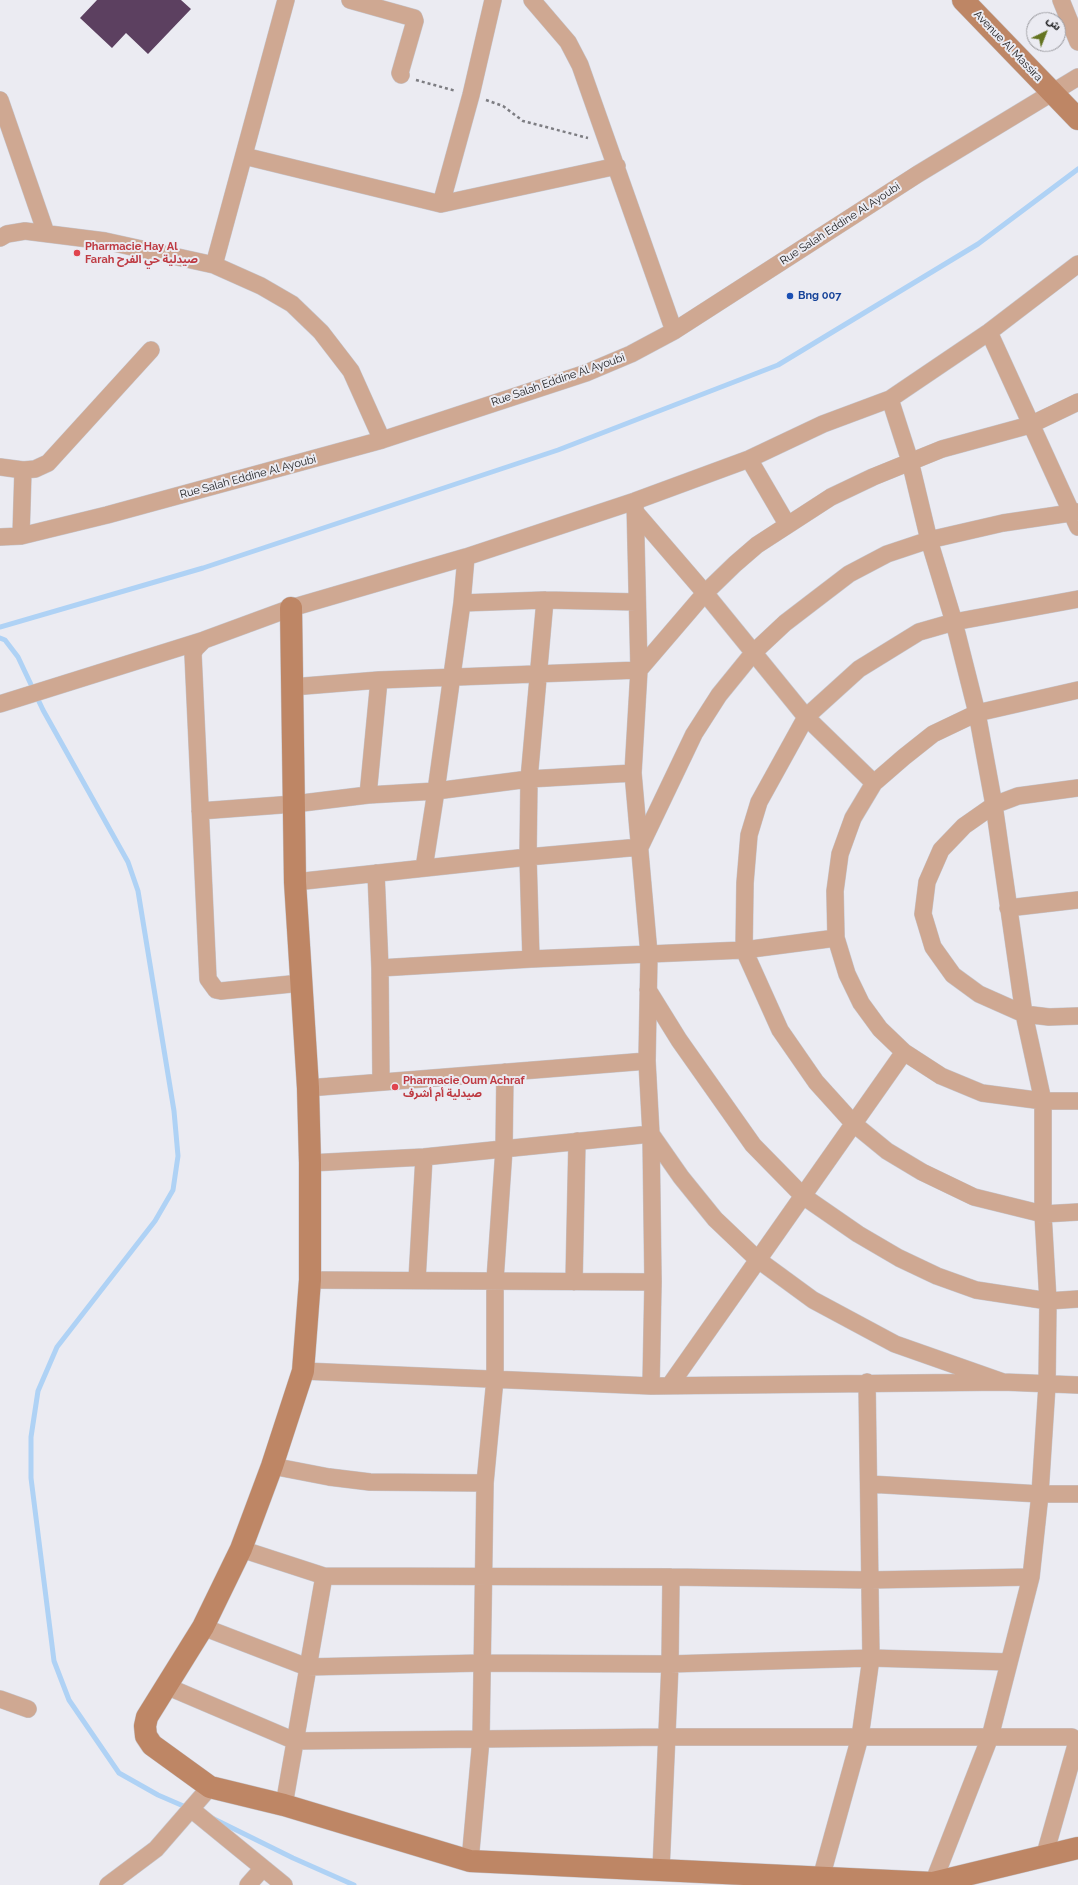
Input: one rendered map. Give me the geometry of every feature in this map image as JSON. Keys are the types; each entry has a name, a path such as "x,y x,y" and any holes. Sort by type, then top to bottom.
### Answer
{"street":[{"path":"214,265 286,0"},
{"path":"350,0 414,18 415,21 400,73 401,75"},
{"path":"441,204 471,95 493,0"},
{"path":"532,0 568,42 580,66 617,166 674,331"},
{"name":"Avenue Al Massira","path":"963,0 1078,119"},
{"path":"1061,0 1078,42"},
{"name":"Rue Salah Eddine Al Ayoubi","path":"0,537 21,536 108,515 382,440 586,373 631,354 674,331 918,174 1078,77"},
{"path":"0,100 46,233"},
{"path":"244,156 441,204 617,166"},
{"path":"0,238 7,234 25,231 105,241 214,265 261,286 292,304 321,332 351,371 382,440"},
{"path":"7,703 204,640 292,608 636,508 749,459 823,424 890,398 988,332 1076,268"},
{"path":"640,847 694,734 719,695 754,652 785,623 849,574 887,554 929,540 1003,523 1076,518 1030,425 988,332"},
{"path":"0,467 23,470 35,469 48,463 150,350"},
{"path":"890,398 910,461 929,540 954,622 977,713 994,805 1024,1014 1043,1101 1043,1214 1048,1301 1046,1385 1040,1494 1031,1577 990,1737 933,1883"},
{"path":"292,687 379,680 639,670 705,593 756,545 786,524 831,497 910,461 942,449 1030,425 1078,402"},
{"path":"749,459 786,524"},
{"path":"21,536 23,470"},
{"path":"636,508 806,717 874,783"},
{"path":"636,508 639,670 633,773 648,954 647,1061 651,1134 653,1282 651,1386"},
{"path":"424,868 462,603 466,557"},
{"path":"1078,599 954,622 919,632 888,649 859,669 806,717 759,802 749,835 744,883 744,950 780,1030 816,1082 854,1124 887,1151 922,1172 974,1196 1043,1214 1078,1212"},
{"path":"462,603 545,600 637,602"},
{"path":"531,959 528,857 529,779 545,600"},
{"path":"292,608 295,882 308,1088 310,1163 310,1280 303,1371 272,1466 241,1549 203,1627 147,1717 145,1726 146,1736 152,1745 206,1791 284,1806 470,1860 933,1883 1045,1854 1078,1848"},
{"path":"204,640 195,649 193,654 208,979 216,990 221,991 301,982"},
{"path":"368,795 379,680"},
{"path":"1078,690 977,713 933,734 904,757 874,783 853,818 840,854 835,891 836,938 847,974 861,1003 880,1029 904,1052 941,1076 982,1094 1043,1101 1078,1101"},
{"path":"200,812 294,804 368,795 436,791 529,779 633,773"},
{"path":"1078,788 1018,796 994,805 964,826 941,850 927,882 923,914 933,947 953,975 979,994 1024,1014 1049,1017 1078,1016"},
{"path":"295,882 528,857 640,847"},
{"path":"376,873 380,968 381,1082"},
{"path":"1008,908 1078,900"},
{"path":"380,968 531,959 744,950 836,938"},
{"path":"648,990 679,1040 753,1144 803,1196 864,1237 899,1258 937,1276 976,1290 1048,1301 1078,1299"},
{"path":"670,1385 757,1259 904,1052"},
{"path":"308,1088 647,1061"},
{"path":"470,1860 481,1739 485,1483 495,1379 495,1280 504,1149 505,1072"},
{"path":"310,1163 424,1157 651,1134"},
{"path":"651,1134 681,1178 715,1219 757,1259 813,1300 895,1344 1003,1382"},
{"path":"574,1282 577,1141"},
{"path":"418,1280 424,1157"},
{"path":"310,1280 653,1282"},
{"path":"303,1371 651,1386 867,1382 1003,1382 1046,1385 1078,1385"},
{"path":"822,1878 860,1736 871,1658 867,1382"},
{"path":"272,1466 329,1477 370,1482 485,1483"},
{"path":"868,1484 1040,1494 1078,1494"},
{"path":"241,1549 324,1576 672,1576 869,1580 1031,1577"},
{"path":"284,1806 324,1576"},
{"path":"660,1870 670,1664 672,1576"},
{"path":"203,1627 307,1667 481,1664 670,1664 871,1658 1009,1662"},
{"path":"166,1686 295,1741 860,1736 1072,1737 1077,1741 1045,1854"},
{"path":"0,1699 28,1709"},
{"path":"108,1885 156,1849 192,1815 206,1791"},
{"path":"192,1815 284,1885"},
{"path":"248,1885 263,1868"}],"path":[{"path":"401,75 471,95 503,106 523,121 609,144"}],"building":[{"path":"97,0 181,0 191,9 148,54 126,33 112,48 80,18"}],"waterway":[{"path":"0,627 203,568 558,450 778,365 978,244 1078,169"},
{"path":"0,638 5,640 18,657 43,710 128,862 138,891 174,1111 178,1156 173,1190 155,1221 57,1347 38,1391 31,1437 31,1478 54,1661 69,1700 119,1773 158,1795 188,1808"},
{"path":"212,1818 293,1858 354,1885"}],"place":[{"name":"Pharmacie Hay Al Farah صيدلية حي الفرح","path":"77,253"},
{"name":"Bng 007","path":"790,296"},
{"name":"Pharmacie Oum Achraf صيدلية أم أشرف","path":"395,1087"}]}
